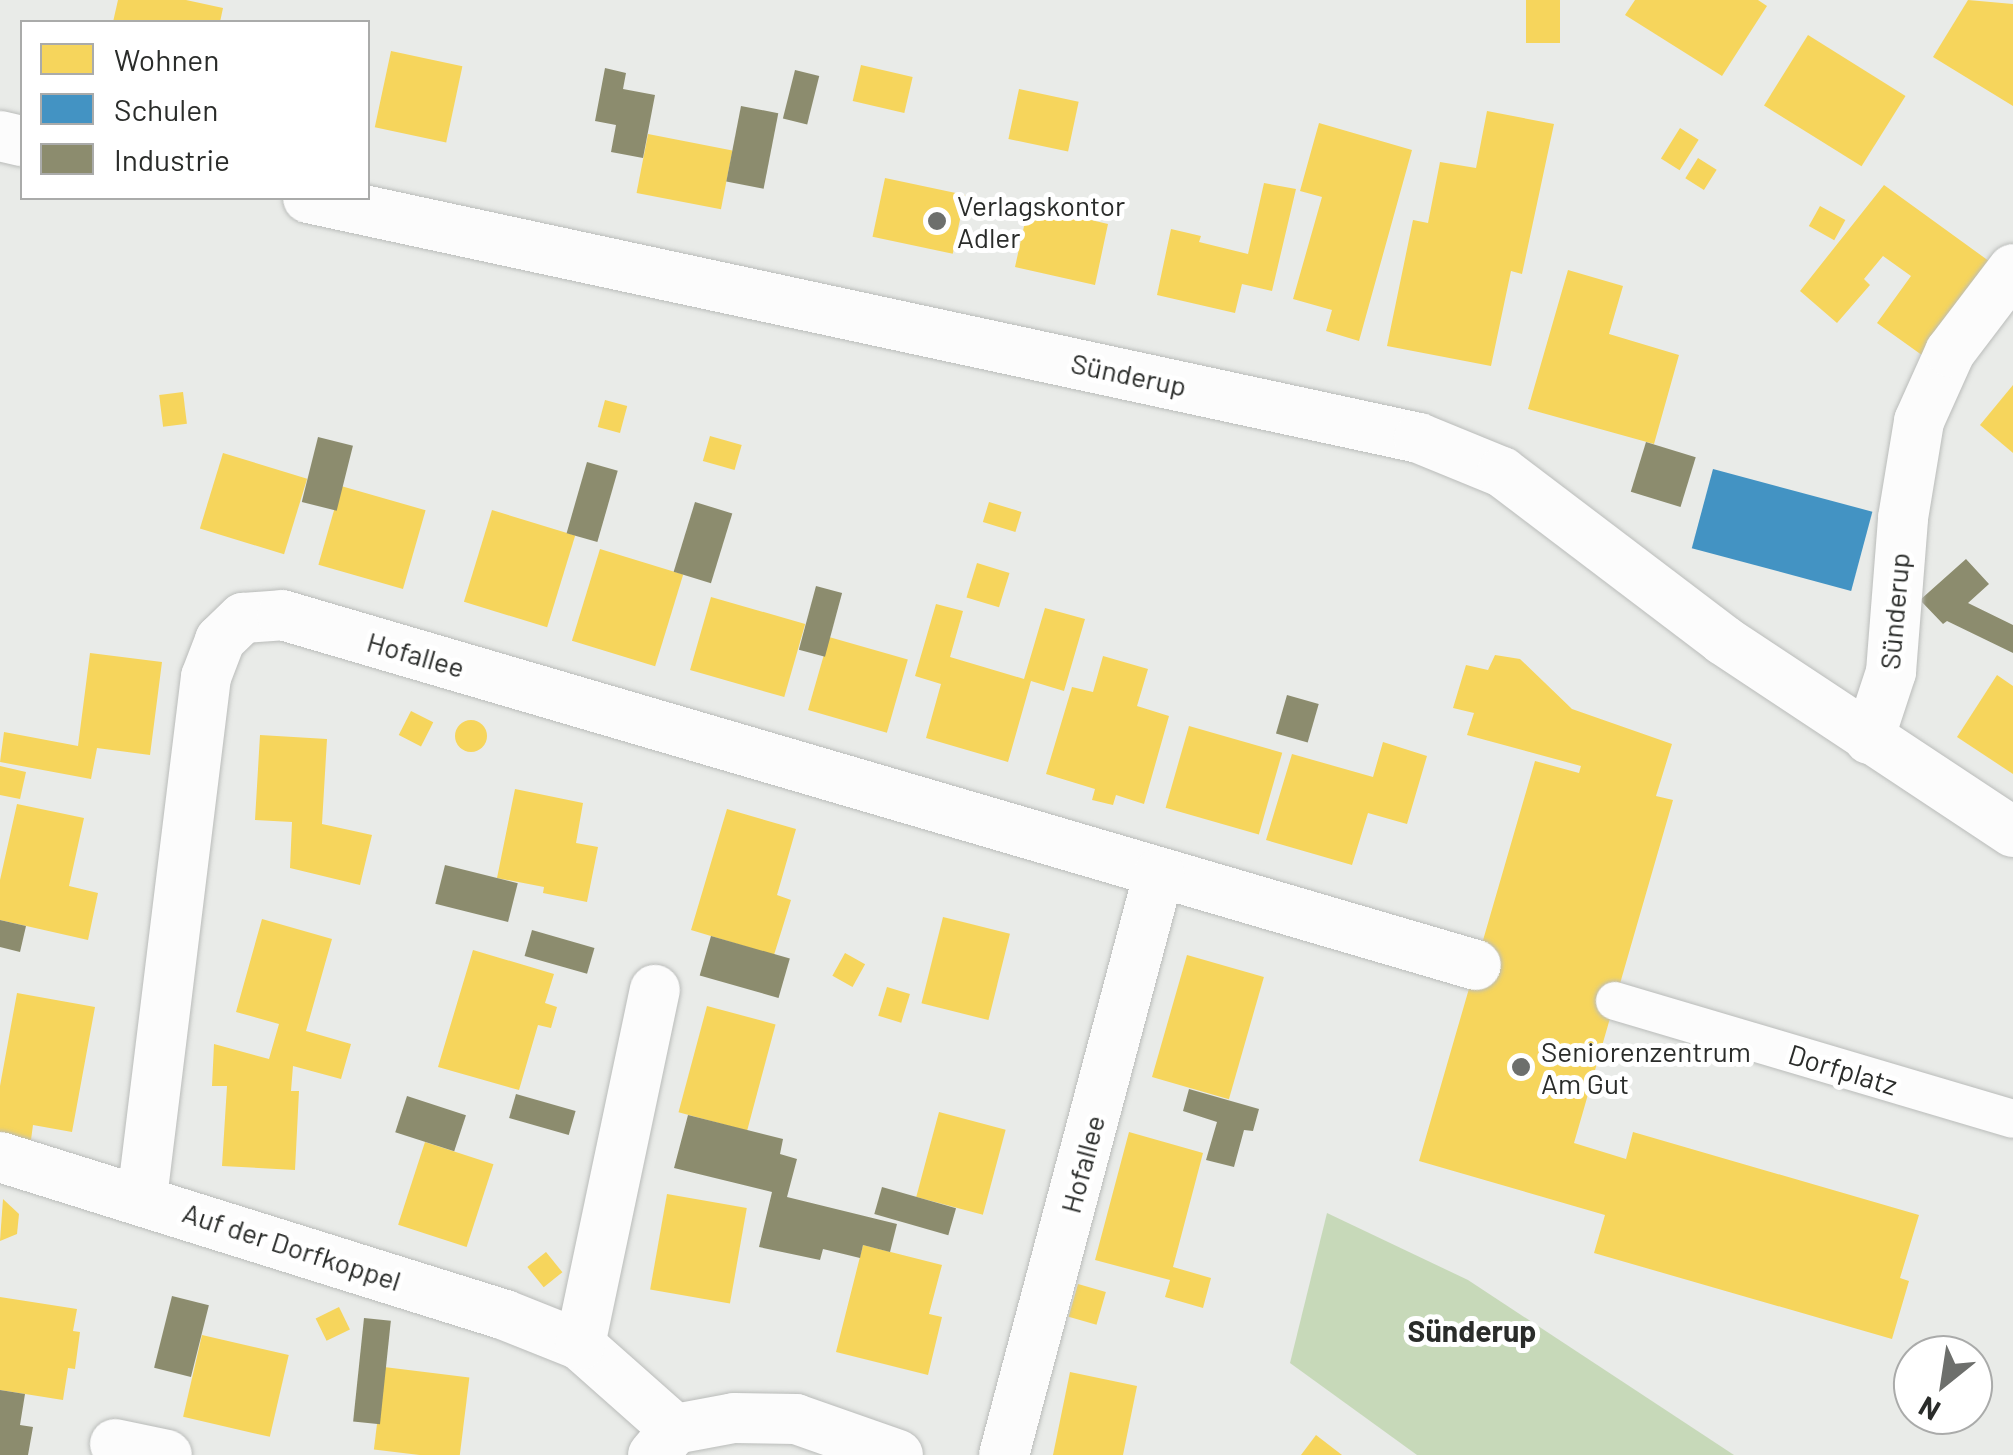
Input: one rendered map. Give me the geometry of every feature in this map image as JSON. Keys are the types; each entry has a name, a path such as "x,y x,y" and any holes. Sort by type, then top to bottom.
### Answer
{"street":[{"name":"Sünderup","path":"317,200 1418,438 1502,472 1723,640 2013,832"},
{"name":"Sünderup","path":"1868,739 1892,672 1903,518 1919,422 1950,352 2013,269"},
{"name":"Hofallee","path":"142,1198 206,677 220,640 243,618 282,615 1476,964"},
{"name":"Hofallee","path":"1004,1455 1159,874"},
{"path":"580,1345 655,990"},
{"name":"Dorfplatz","path":"1615,1001 2013,1119"},
{"name":"Auf der Dorfkoppel","path":"0,1157 142,1198 505,1315 580,1345 664,1442 734,1418 796,1419 898,1455"},
{"path":"115,1444 168,1455"}],"green space":[{"path":"1327,1213 1468,1280 1734,1455 1417,1455 1290,1363"}],"building: Wohnen":[{"path":"118,0 186,0 223,8 220,20 113,20"},
{"path":"1526,0 1560,0 1560,43 1526,43"},
{"path":"1635,0 1758,0 1767,6 1722,76 1625,15"},
{"path":"1968,0 2013,4 2013,106 1933,57"},
{"path":"1808,35 1906,96 1862,166 1764,105"},
{"path":"391,51 462,66 446,142 375,127"},
{"path":"861,65 913,77 904,113 853,101"},
{"path":"1019,89 1079,102 1068,152 1008,139"},
{"path":"1487,111 1554,124 1522,274 1511,271 1491,366 1387,346 1413,220 1428,223 1440,162 1476,168"},
{"path":"1319,123 1412,150 1359,341 1326,331 1332,310 1293,299 1322,197 1300,191"},
{"path":"1680,128 1699,140 1680,170 1661,159"},
{"path":"648,134 732,150 721,209 637,193"},
{"path":"1698,158 1717,170 1704,190 1685,178"},
{"path":"885,178 965,195 953,254 873,237"},
{"path":"1264,183 1296,189 1272,291 1242,284 1235,313 1157,295 1171,229 1201,236 1199,242 1248,254"},
{"path":"1884,185 1993,264 1926,358 1877,323 1911,276 1883,256 1864,279 1870,285 1837,323 1800,291"},
{"path":"1030,199 1058,205 1057,212 1108,224 1095,285 1015,267"},
{"path":"1820,206 1845,220 1834,240 1809,226"},
{"path":"1568,270 1623,286 1609,334 1679,355 1654,444 1528,409"},
{"path":"2013,385 2013,453 1980,425"},
{"path":"183,392 187,424 163,427 159,395"},
{"path":"605,400 627,406 620,433 598,427"},
{"path":"710,436 742,445 735,470 703,461"},
{"path":"223,453 307,479 284,554 200,529"},
{"path":"341,486 426,510 403,589 318,565"},
{"path":"989,502 1022,512 1015,532 983,522"},
{"path":"492,510 575,535 547,627 464,602"},
{"path":"600,549 683,574 655,666 572,641"},
{"path":"977,563 1010,573 999,607 966,597"},
{"path":"711,597 805,624 784,697 690,670"},
{"path":"936,604 963,611 950,657 1024,679 1045,608 1085,619 1064,691 1031,681 1008,762 926,738 941,684 915,676"},
{"path":"829,637 908,660 887,733 808,710"},
{"path":"90,653 162,662 150,755 97,748 91,779 0,762 4,732 78,746"},
{"name":"Seniorenzentrum Am Gut","path":"1495,655 1520,659 1572,709 1672,744 1656,796 1673,800 1574,1143 1626,1159 1633,1132 1919,1215 1900,1278 1909,1281 1892,1339 1594,1253 1605,1215 1419,1161 1535,761 1579,773 1581,766 1467,735 1474,713 1453,708 1466,665 1488,670"},
{"path":"1103,656 1148,669 1137,706 1169,716 1144,804 1116,795 1113,805 1092,800 1095,789 1046,774 1072,687 1093,692"},
{"path":"1997,675 2013,686 2013,774 1957,737"},
{"path":"411,711 433,722 421,746 399,735"},
{"path":"471,720 482,725 487,736 482,747 471,752 460,747 455,736 460,725"},
{"path":"1189,726 1282,753 1259,834 1166,808"},
{"path":"260,735 327,739 322,824 372,835 360,885 290,868 292,822 255,820"},
{"path":"1383,742 1427,756 1407,824 1368,813 1352,865 1266,840 1292,754 1373,777"},
{"path":"0,766 26,772 20,799 0,795"},
{"path":"515,789 583,803 576,843 598,847 587,902 543,893 544,887 497,878"},
{"path":"17,804 84,818 69,886 98,893 88,940 0,920 0,880"},
{"path":"727,809 796,829 777,895 791,900 774,955 691,930"},
{"path":"943,917 1010,934 988,1020 921,1003"},
{"path":"262,919 332,939 306,1031 351,1044 341,1079 293,1066 291,1091 299,1091 295,1170 222,1166 227,1086 212,1086 214,1044 269,1059 279,1024 236,1012"},
{"path":"473,950 554,974 545,1003 557,1007 551,1028 538,1025 519,1090 438,1067"},
{"path":"845,953 865,964 853,987 832,976"},
{"path":"1187,955 1264,977 1229,1099 1152,1077"},
{"path":"887,987 910,994 901,1023 878,1016"},
{"path":"17,993 95,1007 72,1132 33,1125 30,1147 0,1142 0,1086"},
{"path":"707,1006 776,1024 747,1131 679,1112"},
{"path":"939,1112 1006,1130 983,1215 916,1197"},
{"path":"1129,1132 1203,1153 1173,1267 1211,1278 1203,1308 1165,1297 1170,1280 1095,1260"},
{"path":"425,1142 493,1164 467,1247 398,1225"},
{"path":"667,1194 747,1208 730,1304 650,1290"},
{"path":"3,1199 19,1214 17,1234 0,1241"},
{"path":"863,1245 942,1265 929,1314 942,1317 928,1375 836,1352"},
{"path":"546,1252 562,1272 544,1287 527,1267"},
{"path":"1078,1284 1106,1292 1097,1325 1069,1317"},
{"path":"0,1297 77,1309 73,1331 80,1332 75,1369 68,1368 63,1400 0,1390"},
{"path":"339,1307 350,1329 327,1341 316,1318"},
{"path":"202,1335 289,1355 270,1437 183,1417"},
{"path":"384,1367 469,1377 460,1455 374,1449"},
{"path":"1070,1372 1137,1386 1123,1455 1053,1455"},
{"path":"1316,1435 1342,1455 1301,1455"}],"building: Schulen":[{"path":"1713,469 1872,512 1851,591 1692,548"}],"building: Industrie":[{"path":"605,68 626,73 623,89 655,95 643,158 611,152 616,125 595,121"},
{"path":"795,70 819,76 807,125 783,119"},
{"path":"741,106 778,113 764,189 726,182"},
{"path":"318,437 353,446 337,511 302,502"},
{"path":"1646,442 1696,457 1681,507 1631,492"},
{"path":"587,462 618,471 597,542 567,533"},
{"path":"695,502 732,513 711,583 674,572"},
{"path":"1966,559 1989,584 1968,603 2013,625 2013,653 1947,621 1943,624 1920,600"},
{"path":"816,586 842,593 825,657 799,650"},
{"path":"1287,695 1319,704 1308,743 1276,733"},
{"path":"445,865 518,883 508,922 435,904"},
{"path":"0,920 26,926 20,952 0,947"},
{"path":"532,930 594,948 587,974 525,956"},
{"path":"711,936 790,959 779,998 700,975"},
{"path":"1189,1089 1259,1109 1253,1131 1244,1130 1234,1167 1206,1160 1217,1122 1183,1111"},
{"path":"516,1094 576,1111 569,1135 509,1118"},
{"path":"407,1096 466,1115 454,1151 395,1132"},
{"path":"688,1115 783,1139 780,1154 797,1159 787,1197 897,1224 890,1252 863,1245 860,1258 823,1249 820,1260 759,1247 772,1192 674,1168"},
{"path":"882,1187 956,1208 948,1235 874,1214"},
{"path":"172,1296 209,1305 191,1377 154,1368"},
{"path":"364,1318 391,1321 380,1424 353,1421"},
{"path":"0,1390 25,1394 20,1425 33,1427 28,1455 0,1455"}],"place":[{"name":"Verlagskontor Adler","path":"937,221"},
{"name":"Seniorenzentrum Am Gut","path":"1521,1067"}],"district":[{"name":"Sünderup","path":"1472,1330"}]}
